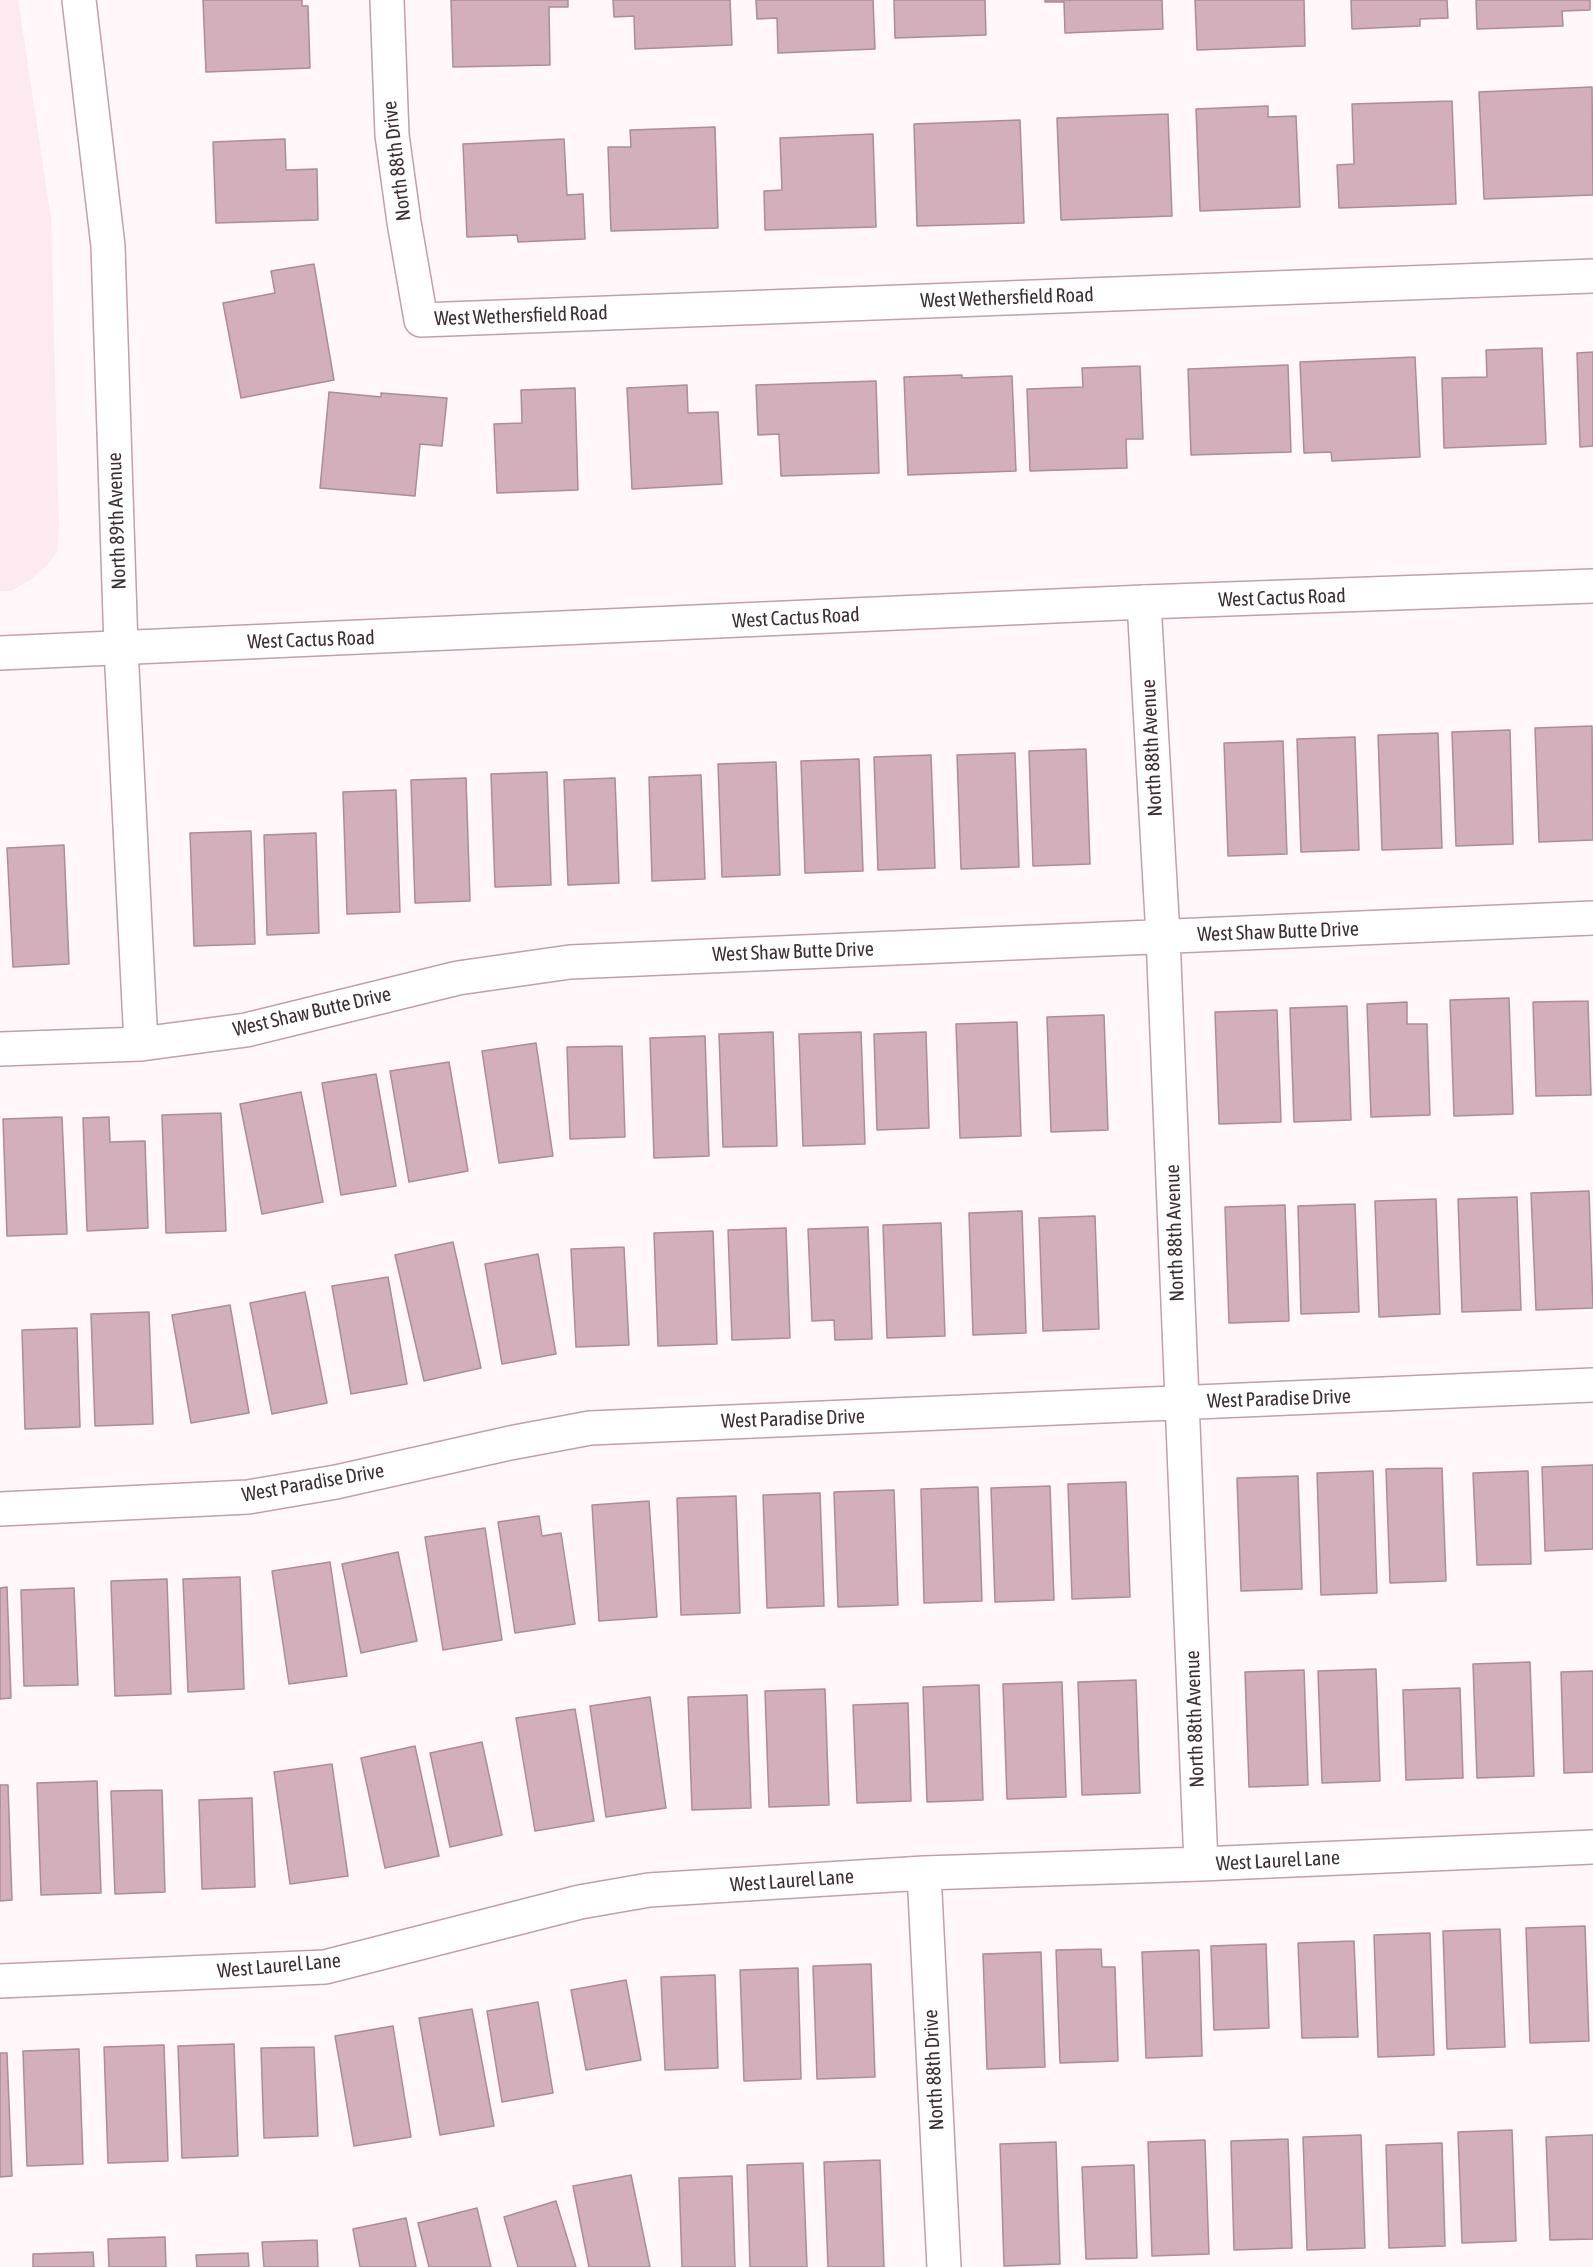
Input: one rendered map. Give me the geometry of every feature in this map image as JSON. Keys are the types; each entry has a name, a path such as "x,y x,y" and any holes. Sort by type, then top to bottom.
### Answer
{"street":[{"name":"North 89th Avenue","path":"79,0 108,246 121,648 141,1044"},
{"name":"North 88th Drive","path":"387,0 392,135 421,320"},
{"name":"West Wethersfield Road","path":"421,320 1593,276"},
{"name":"West Cactus Road","path":"0,653 1144,602 1593,586"},
{"name":"North 88th Avenue","path":"1144,602 1163,936 1202,1864"},
{"name":"West Shaw Butte Drive","path":"0,1049 141,1044 246,1030 458,978 570,962 1593,918"},
{"name":"West Paradise Drive","path":"0,1509 248,1497 336,1482 510,1443 590,1428 1593,1385"},
{"name":"West Laurel Lane","path":"0,1981 325,1966 580,1902 649,1890 924,1873 1202,1864 1593,1847"},
{"name":"North 88th Drive","path":"924,1873 944,2267"}],"shaded area":[{"path":"0,0 18,0 51,218 59,528 57,552 48,564 30,580 11,591 0,591"}],"building":[{"path":"203,0 302,0 302,6 308,6 310,68 206,72"},
{"path":"451,0 568,0 568,7 549,7 550,65 453,67"},
{"path":"613,0 730,0 732,45 635,49 634,16 614,17"},
{"path":"756,0 873,0 875,49 778,53 777,18 757,19"},
{"path":"894,0 985,0 986,35 895,38"},
{"path":"1045,0 1162,0 1163,29 1065,33 1064,2 1045,2"},
{"path":"1195,0 1304,0 1305,46 1197,50"},
{"path":"1351,0 1447,0 1448,18 1420,19 1420,26 1352,29"},
{"path":"1476,0 1590,0 1590,10 1562,11 1563,26 1477,29"},
{"path":"1592,87 1593,195 1484,199 1479,92"},
{"path":"1452,101 1456,204 1339,208 1337,165 1354,164 1352,104"},
{"path":"1268,106 1268,117 1296,116 1300,207 1200,211 1196,109"},
{"path":"1168,114 1172,216 1061,220 1057,118"},
{"path":"1020,120 1024,223 917,226 914,124"},
{"path":"715,127 718,228 611,231 608,147 631,147 630,130"},
{"path":"873,134 876,227 765,230 764,191 782,190 780,138"},
{"path":"285,139 286,170 317,169 318,220 216,223 213,142"},
{"path":"564,139 567,195 583,194 585,239 518,242 517,235 467,237 463,144"},
{"path":"314,264 334,380 241,398 223,303 275,293 271,271"},
{"path":"1542,348 1546,444 1444,448 1442,378 1487,377 1486,350"},
{"path":"1593,352 1593,446 1580,447 1577,353"},
{"path":"1415,357 1420,457 1332,461 1331,452 1304,453 1300,362"},
{"path":"1288,365 1291,452 1191,455 1188,369"},
{"path":"1140,366 1143,439 1126,439 1127,468 1030,471 1027,389 1083,387 1082,368"},
{"path":"962,375 962,378 1012,376 1016,471 908,475 904,377"},
{"path":"876,381 879,473 781,476 779,434 758,435 756,385"},
{"path":"687,385 688,413 718,412 722,484 632,489 627,388"},
{"path":"575,388 578,490 497,493 494,424 522,423 521,390"},
{"path":"329,392 381,397 381,393 447,398 442,446 420,444 415,496 320,488"},
{"path":"1592,726 1593,840 1539,842 1535,728"},
{"path":"1510,730 1513,844 1456,846 1452,732"},
{"path":"1438,733 1442,848 1382,850 1378,735"},
{"path":"1355,737 1359,850 1301,852 1297,739"},
{"path":"1283,741 1287,854 1228,856 1224,743"},
{"path":"1086,749 1090,864 1033,866 1029,751"},
{"path":"1015,753 1019,867 961,869 957,755"},
{"path":"931,755 935,868 878,870 874,757"},
{"path":"859,759 863,871 805,873 801,761"},
{"path":"776,762 780,875 722,877 718,764"},
{"path":"547,772 551,885 495,887 491,774"},
{"path":"701,775 705,879 652,881 649,777"},
{"path":"466,778 470,901 415,903 411,780"},
{"path":"615,778 619,883 568,885 564,780"},
{"path":"396,790 400,912 347,914 343,792"},
{"path":"251,831 255,944 194,946 190,833"},
{"path":"316,833 319,933 267,935 264,835"},
{"path":"64,845 69,964 13,967 7,848"},
{"path":"1509,998 1513,1114 1454,1116 1450,1000"},
{"path":"1588,1001 1591,1095 1536,1096 1533,1002"},
{"path":"1407,1002 1407,1024 1427,1024 1430,1115 1371,1117 1367,1004"},
{"path":"1347,1006 1351,1120 1294,1122 1290,1008"},
{"path":"1277,1010 1281,1122 1219,1124 1215,1012"},
{"path":"1104,1015 1108,1130 1051,1132 1047,1017"},
{"path":"1017,1022 1021,1136 960,1138 956,1024"},
{"path":"773,1032 777,1146 723,1147 719,1034"},
{"path":"861,1032 865,1144 803,1146 799,1034"},
{"path":"926,1032 929,1128 877,1130 874,1034"},
{"path":"705,1036 709,1156 654,1158 650,1038"},
{"path":"536,1043 553,1156 499,1163 482,1051"},
{"path":"622,1046 625,1137 570,1139 567,1047"},
{"path":"449,1062 468,1171 409,1182 390,1071"},
{"path":"376,1074 396,1186 341,1195 322,1083"},
{"path":"301,1092 323,1202 262,1214 240,1104"},
{"path":"221,1113 226,1231 166,1233 162,1115"},
{"path":"62,1117 67,1234 7,1236 3,1119"},
{"path":"109,1117 110,1142 145,1141 148,1228 87,1231 83,1118"},
{"path":"1589,1191 1593,1308 1536,1310 1531,1193"},
{"path":"1517,1197 1521,1310 1462,1312 1458,1199"},
{"path":"1436,1199 1440,1314 1379,1317 1375,1201"},
{"path":"1355,1204 1359,1312 1301,1314 1298,1206"},
{"path":"1285,1205 1289,1321 1229,1323 1225,1207"},
{"path":"1022,1211 1026,1333 973,1335 969,1213"},
{"path":"1095,1216 1099,1329 1043,1331 1039,1218"},
{"path":"941,1223 945,1336 887,1338 883,1225"},
{"path":"868,1227 872,1339 835,1340 834,1320 812,1321 808,1229"},
{"path":"786,1228 790,1338 732,1340 728,1230"},
{"path":"713,1231 717,1344 658,1346 654,1233"},
{"path":"453,1242 481,1368 424,1381 395,1255"},
{"path":"624,1247 629,1345 576,1347 571,1249"},
{"path":"538,1254 556,1354 502,1364 485,1264"},
{"path":"388,1277 407,1384 351,1394 332,1286"},
{"path":"305,1292 327,1403 272,1414 250,1303"},
{"path":"230,1305 249,1413 191,1423 172,1315"},
{"path":"149,1312 153,1424 95,1426 91,1314"},
{"path":"77,1328 80,1427 25,1429 22,1330"},
{"path":"1593,1465 1593,1549 1545,1551 1542,1467"},
{"path":"1442,1468 1446,1581 1390,1583 1386,1469"},
{"path":"1373,1471 1377,1593 1321,1595 1317,1473"},
{"path":"1528,1471 1531,1564 1477,1565 1473,1473"},
{"path":"1298,1476 1302,1589 1241,1591 1237,1478"},
{"path":"1126,1482 1130,1597 1072,1599 1068,1484"},
{"path":"1050,1486 1054,1600 995,1602 991,1488"},
{"path":"978,1487 982,1601 924,1603 921,1489"},
{"path":"894,1490 898,1605 838,1607 834,1492"},
{"path":"820,1493 824,1606 767,1608 763,1495"},
{"path":"736,1496 740,1613 681,1615 677,1498"},
{"path":"649,1501 657,1617 599,1621 592,1505"},
{"path":"539,1516 542,1536 561,1533 575,1624 515,1633 498,1522"},
{"path":"485,1528 502,1640 443,1650 425,1537"},
{"path":"398,1552 417,1641 361,1653 342,1564"},
{"path":"330,1562 347,1676 289,1684 272,1571"},
{"path":"240,1577 244,1689 188,1692 183,1579"},
{"path":"167,1579 171,1694 115,1696 111,1581"},
{"path":"7,1587 11,1698 0,1699 0,1588"},
{"path":"74,1588 78,1685 24,1686 21,1590"},
{"path":"1530,1662 1534,1776 1477,1778 1473,1664"},
{"path":"1376,1669 1380,1781 1322,1783 1318,1671"},
{"path":"1304,1670 1308,1785 1249,1787 1245,1672"},
{"path":"1593,1671 1593,1772 1564,1773 1561,1672"},
{"path":"1136,1680 1140,1793 1082,1795 1078,1682"},
{"path":"1062,1682 1066,1797 1007,1799 1003,1684"},
{"path":"979,1685 983,1800 927,1802 923,1687"},
{"path":"1460,1688 1463,1778 1406,1780 1403,1690"},
{"path":"825,1689 829,1805 769,1807 765,1691"},
{"path":"747,1695 751,1808 692,1810 688,1697"},
{"path":"650,1697 666,1808 606,1817 590,1706"},
{"path":"908,1703 911,1801 857,1803 853,1705"},
{"path":"575,1709 594,1821 535,1831 516,1718"},
{"path":"482,1742 502,1835 450,1847 430,1753"},
{"path":"415,1746 439,1856 385,1868 361,1758"},
{"path":"332,1764 348,1876 290,1884 274,1772"},
{"path":"97,1781 101,1893 41,1895 37,1783"},
{"path":"0,1785 8,1785 12,1900 0,1901"},
{"path":"162,1790 165,1892 115,1894 111,1791"},
{"path":"252,1798 255,1887 202,1889 199,1800"},
{"path":"1585,1926 1589,2041 1530,2043 1526,1928"},
{"path":"1500,1929 1505,2047 1447,2049 1443,1931"},
{"path":"1430,1933 1434,2055 1378,2057 1374,1935"},
{"path":"1354,1941 1358,2037 1302,2038 1298,1943"},
{"path":"1266,1944 1269,2028 1214,2030 1211,1946"},
{"path":"1101,1949 1102,1967 1115,1967 1118,2061 1060,2063 1056,1950"},
{"path":"1199,1950 1202,2056 1146,2058 1142,1952"},
{"path":"1041,1952 1045,2067 987,2069 983,1954"},
{"path":"871,1964 875,2077 817,2079 813,1966"},
{"path":"798,1968 801,2079 744,2081 740,1970"},
{"path":"715,1975 718,2068 665,2070 661,1977"},
{"path":"626,1980 641,2060 586,2070 571,1990"},
{"path":"538,2002 553,2093 502,2102 487,2011"},
{"path":"472,2009 494,2126 440,2135 419,2018"},
{"path":"393,2026 411,2137 354,2146 335,2036"},
{"path":"234,2044 238,2156 182,2158 178,2046"},
{"path":"164,2045 168,2161 108,2163 104,2047"},
{"path":"314,2047 318,2136 264,2138 261,2048"},
{"path":"79,2049 83,2164 27,2166 23,2051"},
{"path":"0,2053 7,2053 12,2176 0,2177"},
{"path":"1512,2130 1516,2241 1462,2243 1458,2132"},
{"path":"1361,2135 1365,2248 1307,2250 1303,2137"},
{"path":"1593,2135 1593,2239 1550,2240 1546,2137"},
{"path":"1288,2139 1292,2248 1234,2250 1231,2141"},
{"path":"1205,2140 1209,2254 1152,2256 1148,2142"},
{"path":"1056,2142 1060,2264 1004,2266 1000,2144"},
{"path":"1442,2143 1445,2246 1389,2248 1386,2145"},
{"path":"880,2160 884,2267 828,2267 824,2162"},
{"path":"803,2163 807,2267 750,2267 747,2165"},
{"path":"1134,2165 1137,2258 1086,2259 1082,2167"},
{"path":"631,2175 650,2267 589,2267 573,2186"},
{"path":"732,2176 735,2267 682,2267 679,2178"},
{"path":"556,2201 576,2267 518,2267 504,2217"},
{"path":"477,2208 491,2267 429,2267 418,2223"},
{"path":"406,2218 416,2267 360,2267 353,2229"},
{"path":"165,2237 166,2267 109,2267 108,2239"},
{"path":"317,2240 318,2267 264,2267 262,2242"},
{"path":"93,2252 94,2267 33,2267 33,2254"},
{"path":"248,2253 249,2267 197,2267 196,2255"}]}
